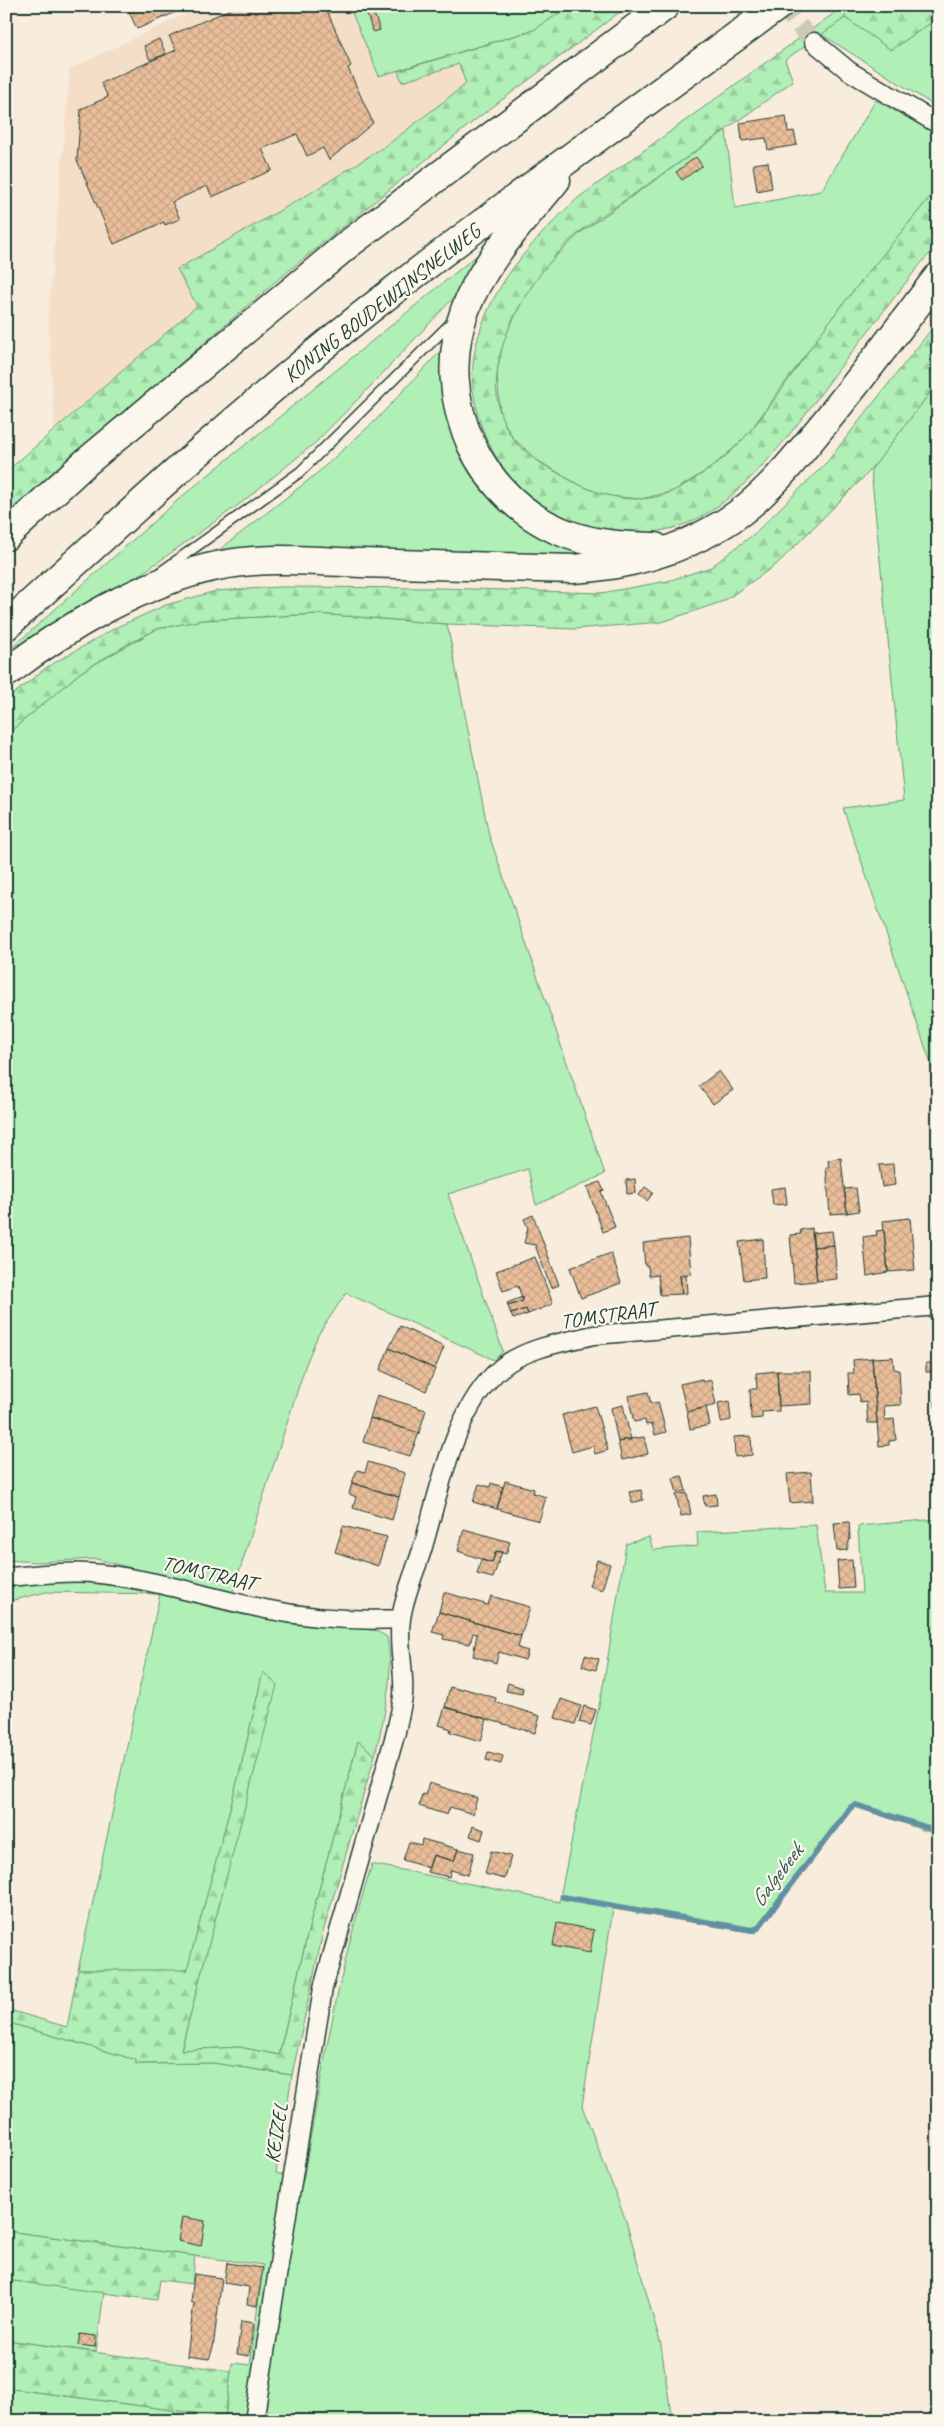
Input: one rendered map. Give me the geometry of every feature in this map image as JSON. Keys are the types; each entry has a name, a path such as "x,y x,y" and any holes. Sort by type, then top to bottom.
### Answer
{"highway":[{"path":"6,536 84,464 347,245 665,6"},
{"name":"KONING BOUDEWIJNSNELWEG","path":"6,626 153,491 283,380 404,282 580,150 778,6"},
{"path":"580,150 492,260 477,284 465,309 456,353 455,384 458,411 468,438 488,474 499,488 531,515 570,535 599,543 672,548"},
{"path":"6,672 37,649 121,600 163,583 217,566 246,562 287,560 573,569 622,564 672,548 724,524 746,508 790,464 938,277"}],"street":[{"path":"814,42 849,70 938,124"},
{"name":"TOMSTRAAT","path":"362,1856 396,1732 403,1694 400,1657 401,1619 453,1446 466,1415 482,1390 501,1368 524,1355 557,1343 594,1335 938,1306"},
{"name":"TOMSTRAAT","path":"6,1577 65,1572 100,1574 168,1585 265,1609 319,1616 401,1619"},
{"name":"KEIZEL","path":"254,2421 323,1988 362,1856"}],"lane":[{"path":"121,600 300,472 465,309"}],"shaded area":[{"path":"202,6 349,6 379,76 398,71 402,82 459,64 466,84 390,143 309,194 177,269 197,306 55,430 48,318 70,69"}],"green space":[{"path":"349,6 570,6 534,30 379,76"},
{"path":"570,6 628,6 479,117 275,282 6,514 6,472 197,306 177,269 309,194 390,143 466,84 459,64 402,82 398,71 534,30"},
{"path":"844,6 938,6 938,18 891,50 845,18 785,60 793,81 580,232 561,250 542,273 524,298 510,326 500,355 496,383 500,411 512,437 522,449 542,464 576,483 619,498 649,498 663,495 677,489 704,472 722,459 745,437 832,318 938,187 939,228 935,247 845,361 797,426 760,468 720,504 699,518 678,527 644,533 582,527 553,514 531,498 511,478 495,456 483,431 475,404 473,377 475,350 481,327 501,285 529,248 578,198"},
{"path":"845,17 891,50 938,18 938,108 821,34"},
{"path":"876,100 938,135 938,187 832,318 745,438 712,467 674,491 641,499 606,496 577,484 537,460 513,438 500,415 497,372 504,338 525,296 543,269 580,233 726,130 735,208 821,191"},
{"path":"493,242 458,293 315,443 241,503 151,567 6,660 6,653 179,499"},
{"path":"938,321 938,382 871,470 777,564 724,601 662,622 574,629 447,624 318,614 202,620 157,629 123,647 81,672 6,735 6,700 47,667 117,627 166,605 216,591 280,587 440,588 601,593 668,581 711,567 754,534 827,462"},
{"path":"446,345 464,455 477,480 513,518 540,537 564,547 607,556 209,558 315,475 376,420"},
{"path":"938,382 938,1084 843,808 904,800 871,470"},
{"path":"318,614 447,624 489,835 605,1174 536,1205 528,1169 448,1194 503,1351 494,1360 346,1293 318,1335 306,1364 232,1594 96,1559 38,1562 6,1560 6,735 81,672 157,629 202,620"},
{"path":"938,1519 938,1835 853,1806 756,1933 613,1909 582,2106 626,2221 661,2345 672,2421 6,2421 6,2388 225,2417 232,2363 250,2365 263,2265 6,2231 6,2022 137,2060 136,2064 213,2063 292,2075 276,2173 303,2181 340,1982 372,1864 559,1902 604,1681 626,1544 649,1537 653,1550 698,1546 697,1532 816,1525 825,1593 862,1593 858,1526"},
{"path":"77,1580 160,1594 46,1592 6,1602 6,1588 33,1583"},
{"path":"160,1594 226,1611 306,1625 375,1630 387,1637 390,1667 389,1682 385,1711 375,1755 358,1742 309,1928 279,2055 239,2047 181,2050 276,1685 263,1673 239,1775 187,1971 78,1970"},
{"path":"263,1672 277,1685 181,2050 239,2047 279,2055 309,1928 358,1741 375,1755 323,1932 292,2075 213,2063 136,2064 136,2060 6,2022 6,2009 67,2027 78,1970 187,1970 239,1775"},
{"path":"6,2231 195,2256 192,2284 160,2280 157,2300 6,2280"},
{"path":"6,2280 104,2292 96,2352 6,2340"},
{"path":"6,2340 231,2371 225,2417 6,2388"}],"building":[{"path":"143,6 190,6 137,29 129,12"},
{"path":"238,6 325,6 351,66 348,68 373,123 329,160 323,148 307,156 297,134 262,149 272,170 212,197 207,186 172,202 180,219 165,225 164,222 114,244 77,160 81,109 108,97 101,83 176,50 169,36"},
{"path":"364,6 371,6 380,30 373,32"},
{"path":"159,39 166,54 150,60 144,46"},
{"path":"786,116 788,132 794,131 797,145 768,150 766,138 742,141 740,123"},
{"path":"696,157 702,166 682,180 676,172"},
{"path":"768,162 772,188 757,191 753,164"},
{"path":"719,1071 733,1090 713,1104 699,1086"},
{"path":"841,1158 847,1213 830,1214 826,1167 829,1167 828,1160"},
{"path":"893,1164 895,1185 882,1187 879,1165"},
{"path":"635,1179 636,1193 627,1194 626,1180"},
{"path":"600,1182 604,1191 601,1192 615,1227 603,1232 587,1187"},
{"path":"645,1187 653,1193 647,1201 639,1195"},
{"path":"785,1187 787,1204 773,1205 771,1189"},
{"path":"856,1188 859,1211 847,1213 844,1189"},
{"path":"533,1215 559,1285 551,1288 535,1245 524,1243 528,1228 524,1219"},
{"path":"910,1218 915,1270 888,1272 883,1221"},
{"path":"934,1226 938,1226 938,1254"},
{"path":"812,1228 817,1281 794,1283 790,1235 801,1234 800,1230"},
{"path":"884,1230 888,1272 867,1276 863,1237 877,1235 876,1231"},
{"path":"832,1231 834,1245 813,1247 812,1233"},
{"path":"688,1238 691,1274 680,1275 682,1294 660,1295 658,1275 649,1276 648,1266 645,1266 643,1243"},
{"path":"763,1239 765,1278 744,1280 739,1242"},
{"path":"834,1245 837,1279 817,1281 813,1247"},
{"path":"611,1253 621,1283 581,1298 570,1268"},
{"path":"535,1257 553,1304 528,1314 526,1309 511,1314 508,1306 523,1301 518,1286 503,1291 496,1271"},
{"path":"686,1274 687,1293 682,1294 680,1275"},
{"path":"522,1297 523,1301 508,1306 507,1303"},
{"path":"526,1309 528,1314 513,1319 511,1314"},
{"path":"400,1326 444,1347 435,1369 389,1348"},
{"path":"389,1348 435,1369 426,1391 380,1370"},
{"path":"934,1355 938,1355 938,1407 935,1407"},
{"path":"893,1357 894,1369 899,1370 901,1405 884,1406 885,1420 894,1419 896,1440 889,1441 889,1445 879,1446 872,1358"},
{"path":"872,1358 877,1423 868,1423 866,1401 860,1402 859,1394 849,1395 848,1373 854,1373 853,1360"},
{"path":"926,1363 935,1363 935,1372 926,1372"},
{"path":"777,1371 811,1371 812,1404 779,1406"},
{"path":"777,1371 779,1411 762,1412 762,1418 751,1419 750,1389 757,1389 756,1373"},
{"path":"702,1379 703,1382 711,1380 716,1405 687,1412 680,1384"},
{"path":"648,1392 651,1404 658,1402 666,1432 655,1435 652,1424 646,1425 645,1420 634,1422 628,1396"},
{"path":"377,1395 426,1410 419,1433 370,1418"},
{"path":"729,1401 731,1420 721,1422 718,1403"},
{"path":"623,1405 631,1440 618,1442 611,1408"},
{"path":"595,1406 608,1450 595,1454 593,1446 572,1452 562,1415"},
{"path":"706,1407 710,1425 690,1429 687,1412"},
{"path":"370,1418 419,1433 410,1456 363,1442"},
{"path":"751,1436 752,1455 735,1457 734,1437"},
{"path":"644,1437 648,1454 622,1460 618,1442"},
{"path":"368,1462 405,1473 399,1497 352,1483 357,1470 365,1472"},
{"path":"811,1472 813,1501 790,1503 787,1474"},
{"path":"682,1476 686,1491 677,1493 673,1478"},
{"path":"505,1481 534,1489 533,1493 546,1497 539,1521 497,1509"},
{"path":"352,1483 399,1497 392,1520 353,1508 356,1497 349,1494"},
{"path":"491,1483 503,1487 497,1509 473,1502 479,1484 490,1487"},
{"path":"641,1490 643,1500 632,1503 629,1492"},
{"path":"687,1493 691,1514 681,1516 676,1495"},
{"path":"716,1494 717,1505 705,1506 703,1496"},
{"path":"849,1522 850,1538 847,1550 837,1551 834,1523"},
{"path":"343,1526 387,1537 378,1566 335,1552"},
{"path":"464,1529 510,1542 506,1554 496,1551 492,1563 458,1551"},
{"path":"496,1551 502,1552 493,1578 477,1574 481,1560 492,1563"},
{"path":"597,1560 610,1564 602,1590 589,1586"},
{"path":"852,1560 854,1588 839,1589 837,1561"},
{"path":"444,1592 488,1605 491,1596 530,1607 521,1636 439,1612"},
{"path":"439,1612 521,1636 518,1648 528,1651 525,1660 499,1652 496,1663 473,1656 477,1634 473,1633 470,1644 443,1639 444,1635 432,1632"},
{"path":"585,1655 599,1659 596,1670 582,1666"},
{"path":"508,1683 523,1688 522,1694 506,1691"},
{"path":"450,1687 462,1690 462,1688 496,1698 495,1702 540,1716 535,1733 445,1707"},
{"path":"561,1699 581,1706 575,1724 555,1718"},
{"path":"584,1706 596,1710 591,1725 579,1722"},
{"path":"445,1707 487,1719 481,1741 450,1732 451,1729 439,1725"},
{"path":"488,1752 503,1756 501,1764 486,1760"},
{"path":"429,1783 477,1798 473,1814 450,1807 447,1815 419,1806 422,1794 425,1795"},
{"path":"473,1826 484,1830 481,1840 470,1836"},
{"path":"422,1839 458,1849 454,1861 433,1855 429,1868 403,1860 409,1842 421,1845"},
{"path":"458,1849 474,1853 468,1875 451,1870 449,1877 427,1872 433,1855 454,1861"},
{"path":"491,1851 511,1856 505,1879 485,1874"},
{"path":"557,1923 594,1930 590,1953 553,1946"},
{"path":"182,2217 205,2221 201,2246 178,2241"},
{"path":"227,2263 263,2268 257,2306 247,2304 249,2287 224,2283"},
{"path":"194,2274 222,2278 213,2348 209,2359 187,2356 194,2303 191,2302"},
{"path":"241,2321 254,2323 249,2356 237,2354"},
{"path":"80,2334 96,2336 95,2347 78,2345"}],"waterway":[{"name":"Galgebeek","path":"563,1897 752,1930 758,1928 851,1807 856,1805 938,1831"}],"tunnel":[{"path":"781,6 814,42"}]}
